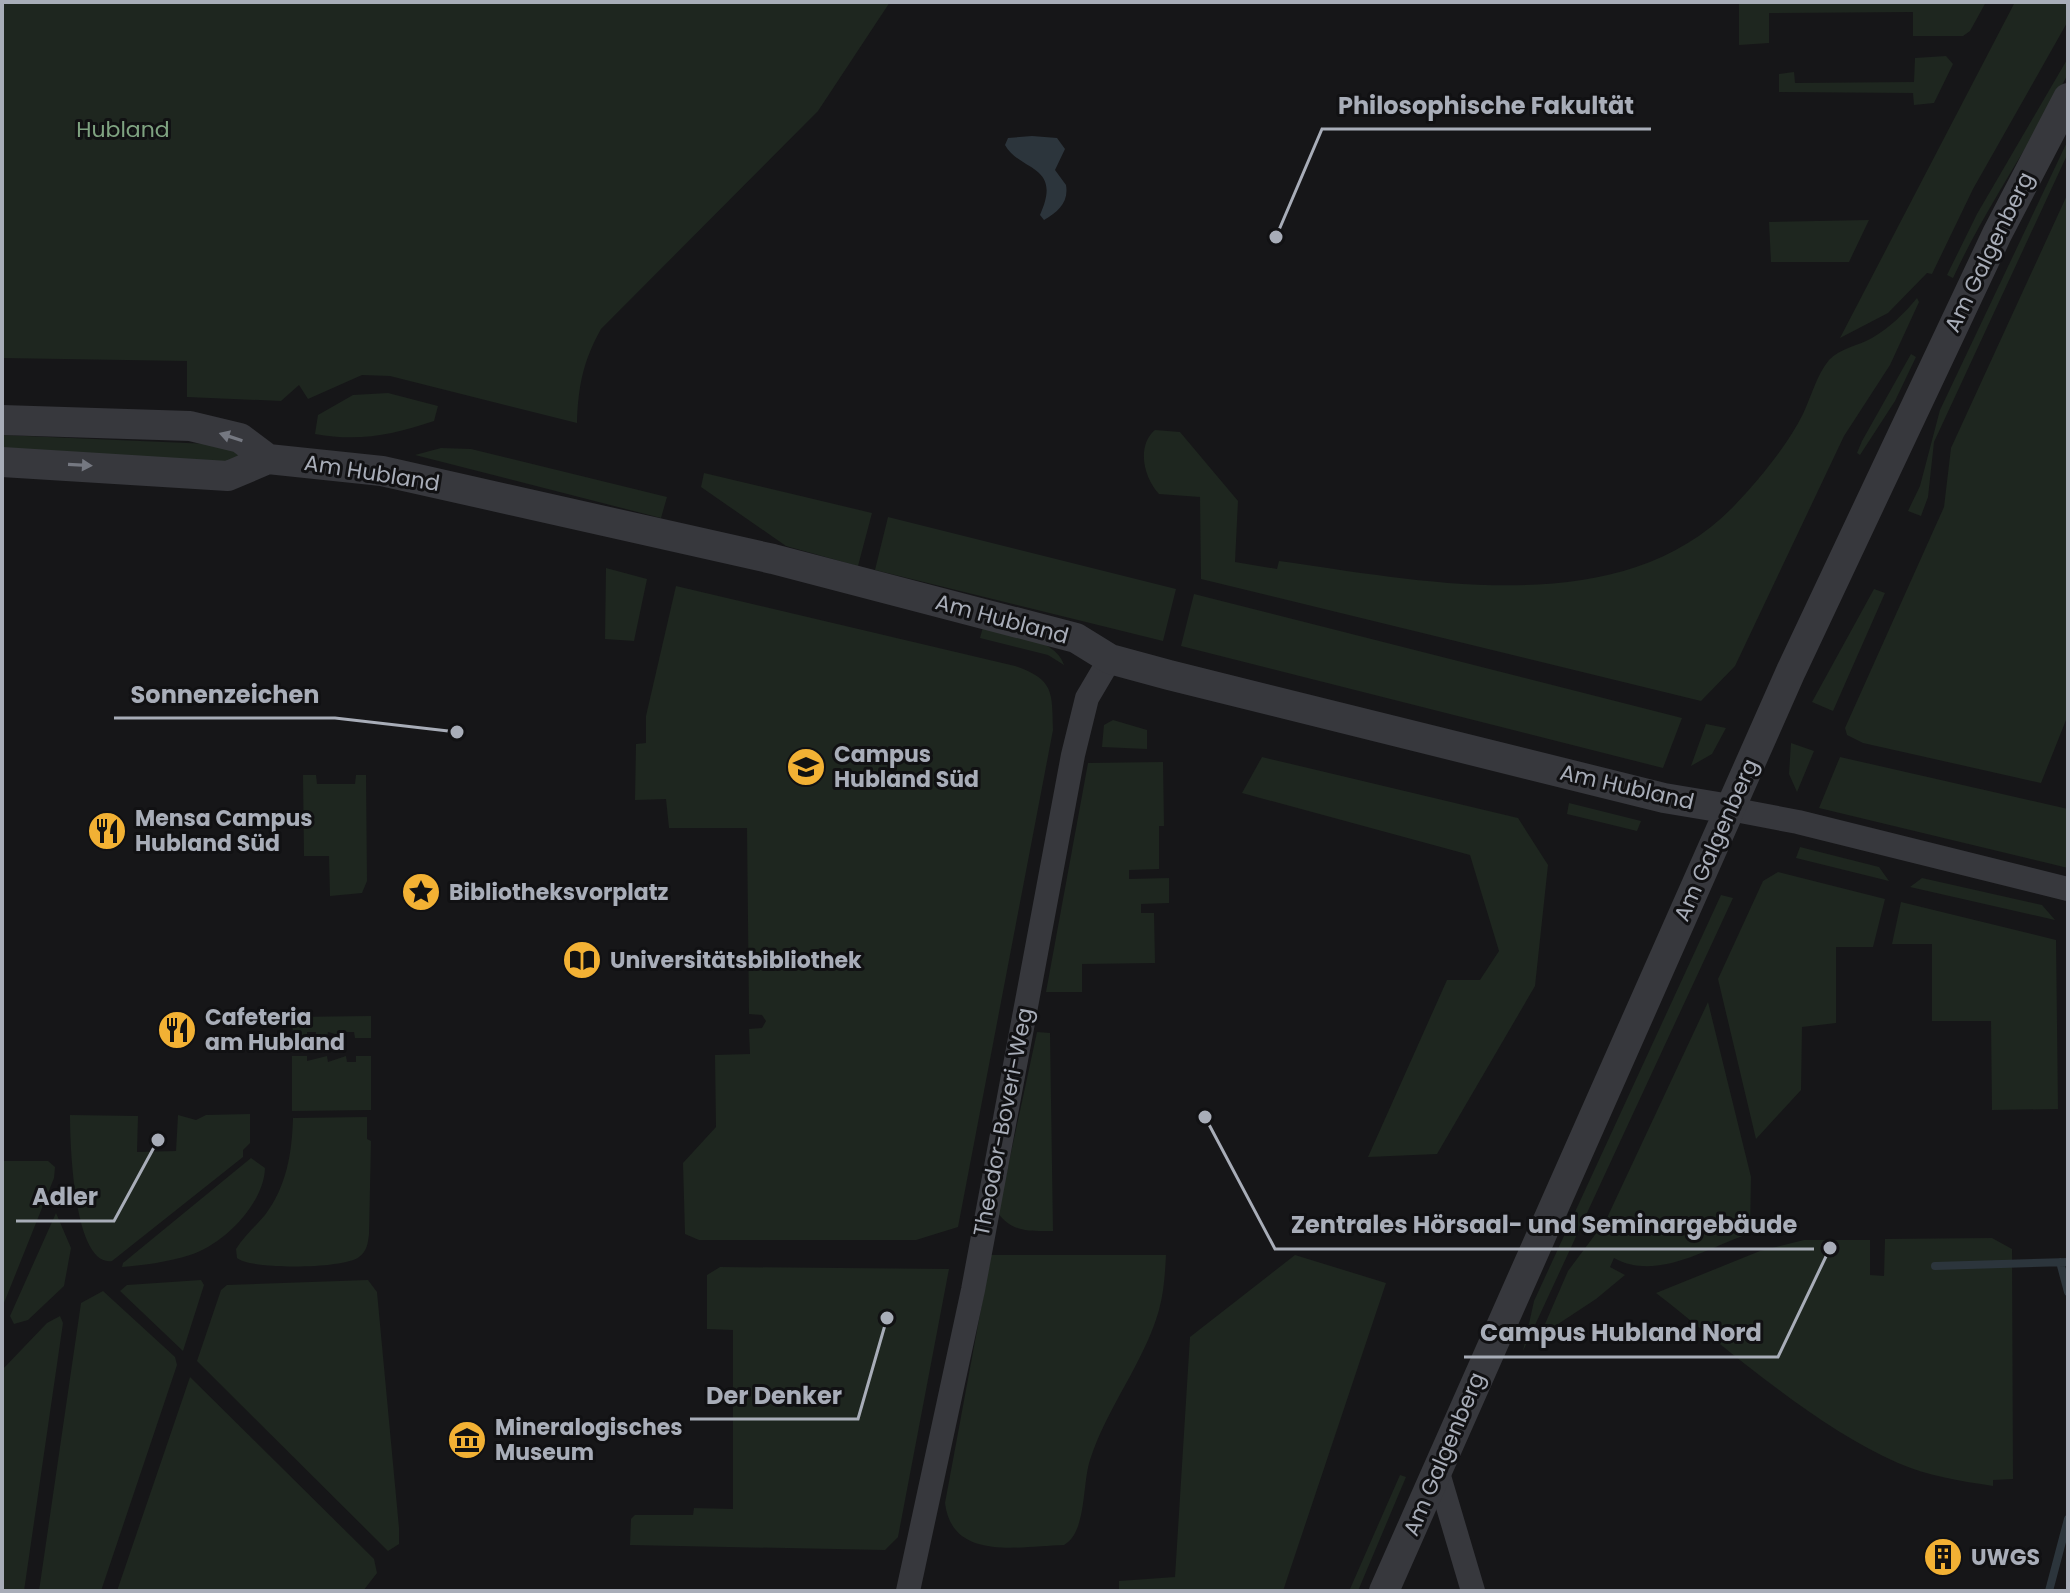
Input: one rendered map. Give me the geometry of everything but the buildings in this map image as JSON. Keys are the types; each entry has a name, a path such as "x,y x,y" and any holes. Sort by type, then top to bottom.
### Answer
{"street":[{"name":"Am Galgenberg","path":"1384,1591 1603,1089 1730,809 1941,350 2068,98"},
{"name":"Am Hubland","path":"2,420 190,426 240,438 268,459"},
{"name":"Am Hubland","path":"2,462 228,476 268,459 397,473 773,559 1076,638 1110,659 1664,798 1730,809"},
{"name":"Theodor-Boveri-Weg","path":"908,1591 973,1290 1073,755 1087,698 1110,659"},
{"path":"1730,809 1798,822 2068,889"},
{"path":"1438,1473 1473,1591"}],"green space":[{"name":"Hubland","path":"2,2 890,2 818,111 601,329 583,374 577,423 390,376 362,375 308,399 299,385 281,401 187,397 187,361 2,358"},
{"path":"1739,2 1986,2 1970,31 1963,36 1913,36 1913,12 1769,13 1769,43 1739,45"},
{"path":"2015,2 2068,2 2068,21 1973,189 1932,274 1927,273 1888,313 1840,338"},
{"path":"1946,56 1953,64 1934,103 1914,105 1913,93 1779,92 1779,74 1794,72 1795,83 1914,82 1915,58"},
{"path":"2068,58 2068,74 2054,100 1953,278 1947,275 1977,214"},
{"path":"2068,140 2068,153 1934,442 1928,497 1921,516 1908,511 1920,486 1940,410"},
{"path":"2068,193 2068,715 2041,783 1863,743 1847,735 1845,728 1944,507 1951,448"},
{"path":"1869,220 1849,262 1771,262 1769,222"},
{"path":"1917,298 1919,302 1890,365 1844,436 1735,666 1701,701 1201,579 1200,497 1159,494 1149,480 1144,462 1146,444 1155,430 1180,432 1238,501 1235,562 1277,569 1279,561 1456,584 1518,585 1578,581 1635,567 1688,543 1734,506 1763,474 1789,438 1829,360 1878,334"},
{"path":"1911,354 1916,357 1895,401 1860,455 1857,453 1862,441"},
{"path":"388,393 438,406 434,421 375,436 315,434 318,415 353,395"},
{"path":"2,435 233,445 240,452 238,463 2,452"},
{"path":"441,448 471,449 667,497 661,518 415,455"},
{"path":"704,473 872,513 858,566 786,546 701,487"},
{"path":"888,517 1176,589 1163,641 875,570"},
{"path":"606,568 647,579 634,641 605,639"},
{"path":"676,586 1015,666 1037,676 1048,689 1053,730 958,1227 916,1240 699,1240 685,1234 683,1163 716,1127 715,1055 750,1054 749,1029 762,1028 766,1021 762,1015 749,1014 747,828 669,828 666,799 635,800 636,744 646,743 646,716"},
{"path":"1874,589 1885,593 1833,711 1812,702"},
{"path":"1194,594 1682,718 1663,768 1181,646"},
{"path":"983,627 1041,643 1051,648 1064,665 1048,655 980,638"},
{"path":"1113,720 1147,730 1147,749 1102,747 1104,725"},
{"path":"1706,724 1726,728 1712,754 1691,766"},
{"path":"1791,743 1814,751 1797,792 1789,774"},
{"path":"1262,757 1518,818 1548,865 1535,986 1437,1154 1368,1157 1447,980 1480,980 1499,951 1470,855 1242,793"},
{"path":"1840,757 2068,809 2068,868 1819,808"},
{"path":"1163,762 1164,826 1159,826 1159,869 1129,870 1129,879 1169,878 1169,903 1141,904 1141,913 1154,913 1155,963 1082,964 1082,992 1046,992 1088,763"},
{"path":"303,775 316,775 317,784 355,784 356,775 366,775 367,881 362,893 330,896 329,856 304,856"},
{"path":"1569,803 1641,821 1637,831 1567,814"},
{"path":"1800,847 1879,867 1889,881 1796,858"},
{"path":"1778,872 1885,899 1873,947 1836,947 1836,1023 1802,1027 1801,1090 1756,1139 1718,979 1763,881"},
{"path":"1922,878 2042,905 2055,920 1910,887"},
{"path":"1721,895 1733,898 1523,1351 1534,1301"},
{"path":"1901,902 2056,940 2058,1109 1992,1110 1991,1021 1932,1021 1932,944 1892,944"},
{"path":"1708,1002 1751,1177 1750,1230 1745,1235 1696,1255 1663,1265 1630,1264 1614,1258 1610,1267 1625,1275 1596,1299 1549,1330 1545,1324 1568,1271 1606,1220"},
{"path":"371,1016 371,1038 355,1038 354,1032 346,1032 346,1037 328,1032 327,1038 316,1038 316,1032 307,1032 307,1037 293,1037 292,1017"},
{"path":"1037,1032 1050,1033 1053,1231 1030,1231 1016,1227 1003,1220 998,1213"},
{"path":"292,1056 307,1056 307,1061 327,1056 328,1062 346,1056 347,1062 356,1062 356,1056 371,1056 371,1110 292,1111"},
{"path":"250,1114 250,1143 243,1150 243,1157 112,1261 99,1257 89,1244 76,1200 70,1115 138,1116 137,1152 176,1151 178,1115 196,1120 206,1115"},
{"path":"367,1117 367,1139 371,1141 369,1234 362,1255 350,1261 317,1266 260,1265 237,1258 236,1249 265,1215 279,1192 290,1156 293,1118"},
{"path":"251,1158 265,1168 263,1182 250,1209 228,1233 190,1255 122,1267 123,1263"},
{"path":"2,1161 48,1161 55,1167 54,1178 2,1308"},
{"path":"56,1213 71,1248 64,1286 28,1320 14,1324 10,1316"},
{"path":"1992,1238 2012,1249 2013,1479 1993,1480 1993,1486 1921,1471 1867,1448 1773,1386 1656,1293 1760,1251 1804,1240 1870,1240 1870,1275 1884,1276 1885,1239"},
{"path":"991,1255 1166,1255 1159,1310 1144,1348 1097,1441 1090,1460 1077,1530 1064,1545 1009,1548 974,1542 960,1535 950,1522 945,1503"},
{"path":"1295,1255 1386,1283 1283,1591 1119,1591 1119,1581 1175,1577 1190,1337"},
{"path":"720,1267 949,1269 898,1537 885,1550 630,1545 631,1519 635,1515 693,1515 694,1508 733,1509 733,1330 707,1329 707,1275"},
{"path":"201,1280 204,1285 183,1351 120,1291 127,1285"},
{"path":"368,1280 377,1292 399,1528 399,1544 388,1551 197,1361 221,1290 227,1285"},
{"path":"103,1291 175,1357 177,1365 101,1591 39,1591 81,1303"},
{"path":"60,1316 63,1323 24,1591 2,1591 2,1370 47,1323"},
{"path":"190,1377 374,1559 377,1573 363,1591 117,1591"},
{"path":"1400,1475 1406,1477 1358,1591 1350,1589"}],"shaded area":[{"path":"1008,138 1057,138 1065,149 1055,170 1066,185 1066,197 1058,210 1044,220 1040,215 1046,198 1043,178 1005,145"}],"waterway":[{"path":"2060,1262 2068,1292"},
{"path":"1935,1266 2068,1262"},
{"path":"2049,1591 2068,1519"}],"place":[{"name":"Philosophische Fakultät","path":"1276,237"},
{"name":"Sonnenzeichen","path":"457,732"},
{"name":"Campus Hubland Süd","path":"806,767"},
{"name":"Mensa Campus Hubland Süd","path":"107,831"},
{"name":"Bibliotheksvorplatz","path":"421,892"},
{"name":"Universitätsbibliothek","path":"582,960"},
{"name":"Cafeteria am Hubland","path":"177,1030"},
{"name":"Zentrales Hörsaal- und Seminargebäude","path":"1205,1117"},
{"name":"Adler","path":"158,1140"},
{"name":"Campus Hubland Nord","path":"1830,1248"},
{"name":"Der Denker","path":"887,1318"},
{"name":"Mineralogisches Museum","path":"467,1440"},
{"name":"UWGS","path":"1943,1557"}]}
